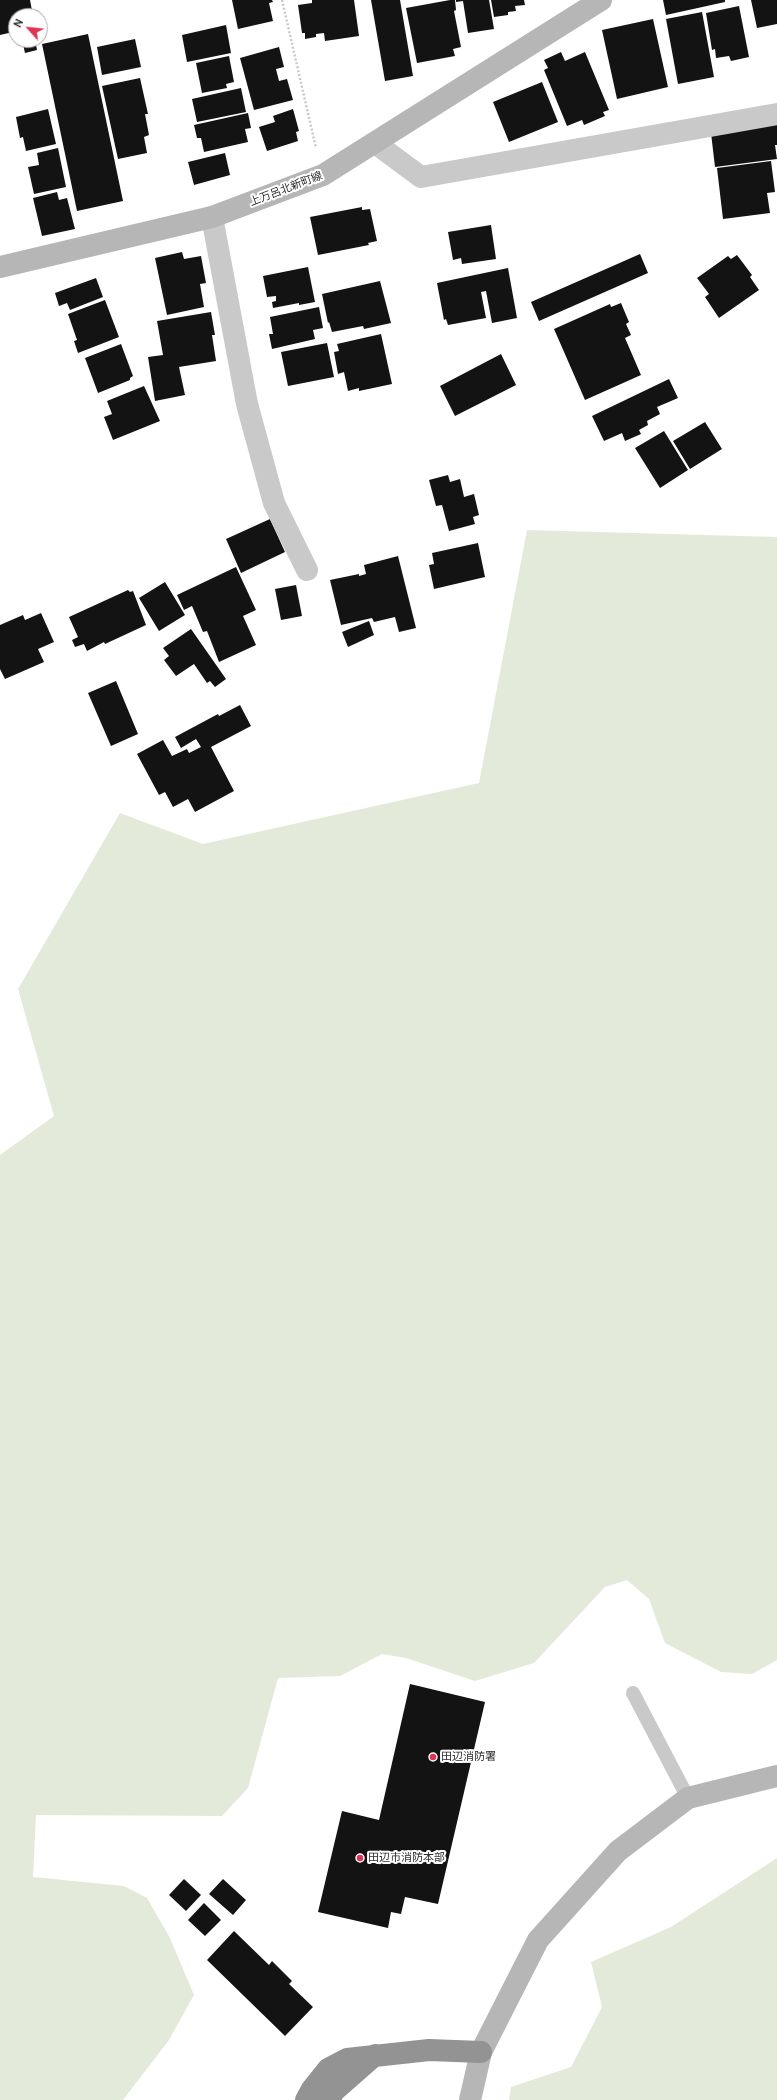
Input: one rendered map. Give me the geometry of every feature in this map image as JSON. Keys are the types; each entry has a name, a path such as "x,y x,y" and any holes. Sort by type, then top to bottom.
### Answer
{"highway":[{"path":"306,2100 312,2089 328,2069 347,2059 429,2050 481,2052"},
{"path":"329,2100 334,2091 374,2055"}],"main road":[{"name":"上万呂北新町線","path":"0,267 212,218 323,175 601,0"},
{"path":"470,2100 481,2052 538,1940 618,1851 688,1798 777,1776"}],"street":[{"path":"375,143 421,177 777,114"},
{"path":"212,218 247,404 274,503 307,570"}],"lane":[{"path":"633,1693 688,1798"}],"path":[{"path":"282,0 323,175"}],"green space":[{"path":"527,530 777,537 777,1660 752,1674 721,1672 665,1643 649,1599 627,1580 605,1587 534,1663 475,1681 406,1658 382,1654 340,1676 278,1678 248,1788 222,1816 36,1815 33,1877 124,1886 147,1898 170,1938 194,1995 169,2040 123,2100 0,2100 0,1155 54,1116 18,989 120,813 203,844 479,783"},
{"path":"777,1858 777,2100 509,2100 511,2087 571,2067 602,2007 591,1962 671,1927"}],"building":[{"path":"0,0 30,0 32,8 8,8 8,33 0,35"},
{"path":"232,0 272,0 273,2 269,3 273,21 238,29"},
{"path":"312,0 354,0 359,36 325,41 324,33 316,34 316,37 305,39 305,33 302,33 298,5 312,3"},
{"path":"371,0 400,0 413,76 385,81"},
{"path":"455,0 456,10 454,11 461,47 453,49 455,56 417,63 406,8"},
{"path":"456,0 489,0 494,29 468,33 463,1 456,2"},
{"path":"491,0 524,0 525,5 515,6 516,11 508,12 508,15 494,17"},
{"path":"663,0 725,0 725,2 666,15"},
{"path":"751,0 777,0 777,24 757,28"},
{"path":"739,6 749,57 731,61 729,56 716,58 715,49 712,50 706,13"},
{"path":"702,12 714,77 678,84 666,19"},
{"path":"653,19 668,87 617,99 602,30"},
{"path":"226,25 231,53 187,62 182,35"},
{"path":"88,34 123,201 77,211 43,48 48,48 48,43"},
{"path":"135,39 141,67 102,75 97,47"},
{"path":"279,47 284,67 276,69 279,81 287,79 293,100 254,110 240,58"},
{"path":"24,48 37,48 37,50 25,53"},
{"path":"561,52 565,61 585,52 609,110 603,112 605,116 584,125 582,120 567,126 544,70 548,68 544,60"},
{"path":"229,56 234,82 226,84 227,88 202,93 196,63"},
{"path":"140,78 148,114 145,114 149,135 144,137 147,153 118,159 102,86"},
{"path":"542,82 558,122 509,142 493,102"},
{"path":"241,88 246,112 197,122 192,99"},
{"path":"48,109 56,144 26,151 23,137 20,138 16,117"},
{"path":"293,109 299,131 296,132 298,141 267,151 259,127 275,122 273,116"},
{"path":"248,113 251,128 245,129 248,142 204,152 201,138 197,138 194,125"},
{"path":"777,124 777,145 775,145 777,159 715,167 711,133"},
{"path":"58,148 66,187 34,194 28,167 39,165 37,153"},
{"path":"225,153 230,175 194,185 188,162"},
{"path":"771,161 775,192 767,193 770,213 723,219 717,168"},
{"path":"57,192 59,200 67,198 75,229 42,236 33,198"},
{"path":"362,207 362,210 370,209 377,241 368,243 369,245 318,255 310,217"},
{"path":"491,225 496,259 462,264 461,258 453,260 448,232"},
{"path":"182,252 184,259 201,256 206,283 200,284 204,307 167,315 155,258"},
{"path":"640,254 648,273 539,321 531,302"},
{"path":"737,255 752,275 750,277 759,290 719,318 705,297 709,294 697,278 728,256 731,259"},
{"path":"308,267 315,302 299,305 299,303 273,308 272,302 276,301 276,296 267,297 263,276"},
{"path":"508,268 517,318 492,323 486,291 481,292 486,318 448,325 446,319 444,320 437,283"},
{"path":"96,278 103,297 70,310 67,303 59,306 55,293"},
{"path":"380,281 391,323 364,329 363,326 332,332 329,322 328,323 322,294"},
{"path":"105,300 119,337 78,353 74,341 77,340 68,314"},
{"path":"621,303 629,322 626,324 631,335 625,338 641,375 585,400 554,329 610,304 611,307"},
{"path":"319,307 323,328 313,330 315,339 272,349 269,334 273,334 270,317"},
{"path":"211,312 215,335 212,335 216,361 179,367 185,395 155,401 148,357 163,355 157,321"},
{"path":"381,334 392,384 359,391 359,388 348,391 344,372 338,374 334,352 339,351 337,344"},
{"path":"327,343 334,377 288,386 281,352"},
{"path":"121,344 133,376 130,380 98,393 85,358"},
{"path":"501,354 516,385 455,416 440,386"},
{"path":"669,379 678,398 657,407 660,414 647,421 648,425 639,430 641,434 625,441 622,433 604,441 592,416"},
{"path":"144,386 160,421 113,440 104,417 112,414 107,401"},
{"path":"705,422 722,449 690,469 673,441"},
{"path":"664,431 688,470 660,488 635,448"},
{"path":"448,475 450,482 460,479 464,497 474,494 479,515 473,517 475,524 449,531 442,505 436,506 429,480"},
{"path":"270,519 285,552 241,573 226,539"},
{"path":"478,543 485,577 434,589 429,565 434,564 432,553"},
{"path":"398,556 416,628 399,632 395,617 374,622 372,618 341,625 330,580 366,574 364,565"},
{"path":"236,567 256,610 243,616 256,645 219,662 207,631 203,632 192,606 184,610 177,595"},
{"path":"165,582 185,615 159,631 139,598"},
{"path":"296,585 302,616 281,620 275,589"},
{"path":"128,590 130,592 133,591 146,625 105,644 104,642 87,651 84,644 75,647 72,640 78,637 69,617"},
{"path":"41,613 54,642 38,649 44,662 5,679 0,669 0,625 23,615 25,620"},
{"path":"369,621 374,635 348,647 342,632"},
{"path":"191,629 226,679 215,687 210,681 207,683 194,664 176,676 164,660 169,656 163,648"},
{"path":"116,681 138,734 111,746 88,693"},
{"path":"240,705 251,726 211,747 234,791 195,812 188,799 173,807 165,792 159,795 137,754 163,740 172,756 187,749 189,753 201,747 196,739 181,748 175,737 218,714 219,716"},
{"name":"田辺消防署","path":"410,1684 485,1702 438,1904 405,1897 401,1914 391,1912 388,1928 318,1912 342,1811 379,1820"},
{"path":"184,1879 201,1895 186,1911 169,1895"},
{"path":"223,1879 246,1900 233,1915 209,1894"},
{"path":"204,1903 221,1920 205,1936 188,1920"},
{"path":"234,1931 269,1965 272,1961 292,1981 289,1984 313,2007 285,2036 207,1960"}],"place":[{"name":"田辺消防署","path":"433,1757"},
{"name":"田辺市消防本部","path":"360,1858"}]}
